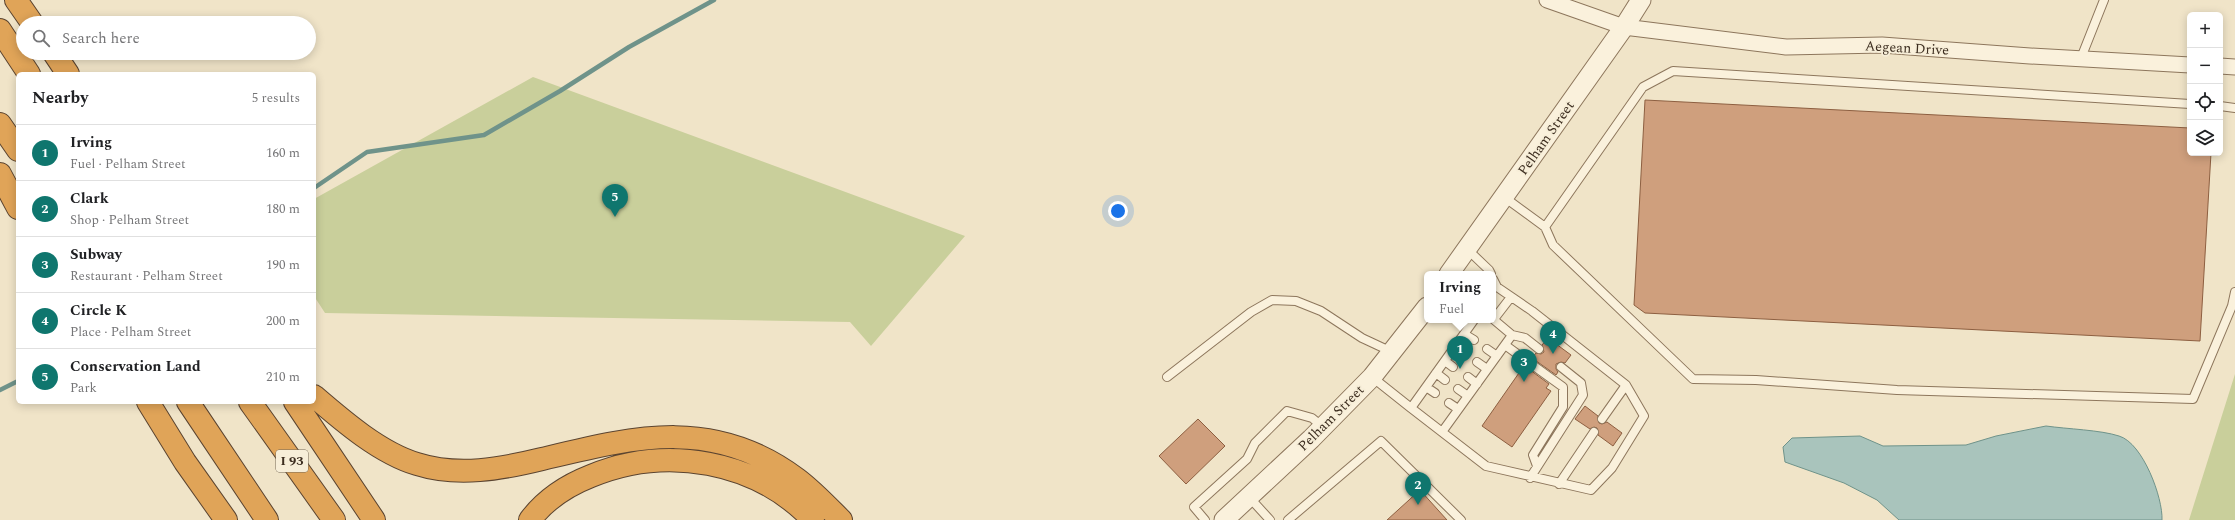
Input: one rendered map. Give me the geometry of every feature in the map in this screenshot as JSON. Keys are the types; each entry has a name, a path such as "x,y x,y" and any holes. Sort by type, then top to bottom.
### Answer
{"highway":[{"path":"16,0 27,16"},
{"path":"0,30 16,54"},
{"path":"20,60 28,72"},
{"path":"59,60 67,72"},
{"path":"0,124 16,147"},
{"path":"0,174 16,204"},
{"path":"316,398 390,453 416,464 445,470 478,471 517,465 641,438 687,436 717,442 736,447 765,459 785,470 812,491 841,520"},
{"path":"149,404 185,462 224,518"},
{"path":"189,404 267,520"},
{"name":"I 93","path":"251,404 334,520"},
{"path":"296,404 374,520"},
{"path":"530,520 548,502 584,479 625,464 668,459 712,464 753,478 791,500 813,520"}],"street":[{"name":"Aegean Drive","path":"1547,0 1624,27 1786,47 1882,45 2187,64"},
{"name":"Pelham Street","path":"1451,271 1624,27 1641,0"},
{"path":"2223,66 2235,67"},
{"name":"Pelham Street","path":"1224,520 1323,427 1372,377 1393,353 1424,310"}],"lane":[{"path":"2081,58 2104,0"},
{"path":"1545,227 1643,87 1673,71 2187,104"},
{"path":"2223,106 2235,108"},
{"path":"1504,197 1545,227 1553,244 1693,379 1756,380 1897,390 2193,399 2232,306 2235,292"},
{"path":"1466,249 1490,271"},
{"path":"1372,377 1486,466 1530,478 1591,490 1612,468 1644,416 1626,385 1496,286"},
{"path":"1496,316 1511,297"},
{"path":"1167,376 1251,312 1272,300 1296,301 1322,311 1362,338 1393,353"},
{"path":"1496,321 1512,335 1525,338 1539,349"},
{"path":"1411,408 1472,323"},
{"path":"1464,334 1474,340"},
{"path":"1442,432 1512,335"},
{"path":"1505,345 1563,388 1562,407 1533,455 1537,466"},
{"path":"1455,347 1464,353"},
{"path":"1487,349 1497,356"},
{"path":"1445,361 1453,367"},
{"path":"1478,362 1487,369"},
{"path":"1530,478 1582,395 1581,384 1562,367"},
{"path":"1436,374 1445,380"},
{"path":"1468,377 1477,384"},
{"path":"1602,419 1626,385"},
{"path":"1426,387 1435,393"},
{"path":"1458,389 1468,396"},
{"path":"1448,403 1458,410"},
{"path":"1205,520 1194,507 1247,459 1255,442 1287,411 1312,418 1323,427"},
{"path":"1559,484 1594,432"},
{"path":"1288,520 1381,441 1461,520"},
{"path":"1249,497 1270,520"}],"green space":[{"path":"533,77 965,236 871,346 850,322 325,313 316,299 316,198"},
{"path":"2235,374 2235,520 2189,520"}],"water":[{"path":"2046,426 2103,432 2119,436 2128,441 2136,449 2150,472 2159,499 2162,520 1899,520 1877,500 1844,483 1785,462 1783,447 1792,438 1860,436 1883,446 1966,445 1996,436"}],"building":[{"path":"1645,100 2187,128 2187,156 2211,156 2200,341 1645,313 1634,305"},
{"path":"1548,338 1571,355 1565,363 1561,362 1556,364 1556,369 1558,372 1556,375 1532,358 1536,353 1541,354 1544,352 1542,345"},
{"path":"1526,367 1549,384 1546,388 1551,391 1512,447 1482,426 1521,370 1523,371"},
{"path":"1585,406 1598,416 1599,423 1602,424 1607,422 1622,433 1613,446 1598,435 1597,428 1594,427 1590,429 1575,419"},
{"path":"1198,419 1225,446 1186,484 1159,456"},
{"path":"1420,490 1447,520 1387,520"}],"waterway":[{"path":"316,187 367,152 484,135 560,91 629,47 714,0"},
{"path":"0,390 16,382"}],"place":[{"name":"Conservation Land","path":"615,217"},
{"name":"Circle K","path":"1553,354"},
{"name":"Irving","path":"1460,369"},
{"name":"Subway","path":"1524,382"},
{"name":"Clark","path":"1418,505"}]}
